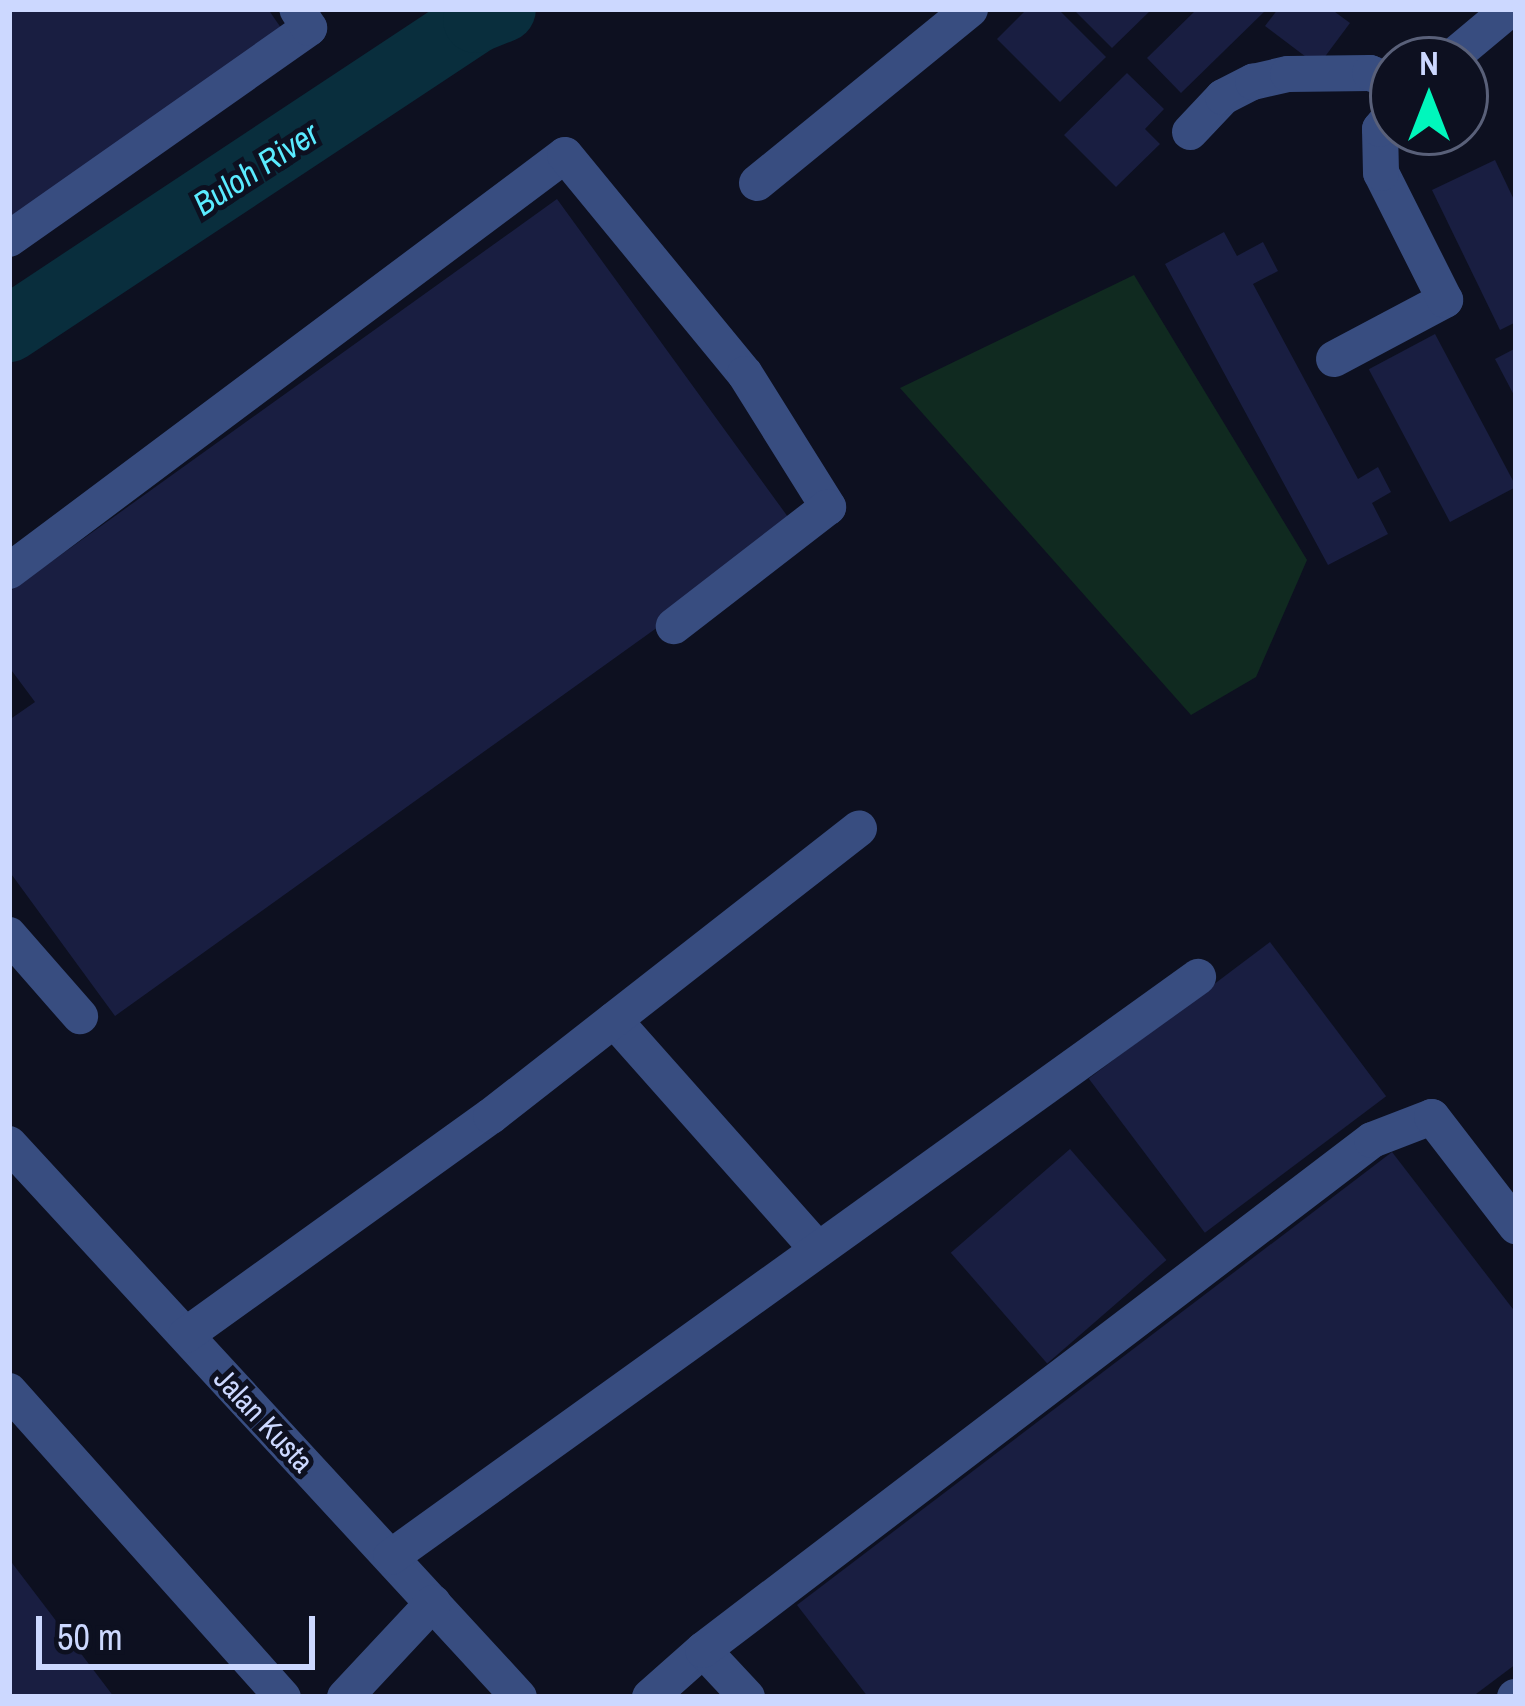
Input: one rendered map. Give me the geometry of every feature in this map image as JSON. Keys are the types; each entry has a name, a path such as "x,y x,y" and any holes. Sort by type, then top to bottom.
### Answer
{"street":[{"path":"9,239 309,28 297,9"},
{"path":"757,183 970,9"},
{"path":"1478,36 1510,9"},
{"path":"1190,132 1222,97 1253,82 1288,74 1369,73"},
{"path":"9,571 565,155 745,374 828,508 674,626"},
{"path":"1334,359 1444,300 1381,173 1381,156"},
{"path":"186,1335 614,1021 859,829"},
{"path":"9,935 80,1016"},
{"path":"391,1558 1198,977"},
{"path":"614,1021 818,1250"},
{"path":"650,1697 703,1650 1372,1140 1432,1117 1516,1226"},
{"name":"Jalan Kusta","path":"16,1168 186,1335 519,1697"},
{"path":"9,1391 283,1697"},
{"path":"345,1697 433,1603"},
{"path":"703,1650 747,1697"}],"green space":[{"path":"1134,275 1307,560 1256,677 1191,715 900,388"}],"building":[{"path":"9,9 268,9 288,38 9,226"},
{"path":"1027,9 1058,9 1106,57 1060,102 997,39"},
{"path":"1073,9 1152,9 1112,48"},
{"path":"1197,9 1267,9 1181,93 1147,58"},
{"path":"1278,9 1331,9 1350,23 1318,66 1265,26"},
{"path":"1127,73 1164,109 1145,129 1160,144 1116,187 1064,135"},
{"path":"1495,160 1516,204 1516,322 1500,330 1432,190"},
{"path":"557,199 796,528 115,1016 9,871 9,720 35,702 9,667 9,592"},
{"path":"1224,232 1237,256 1263,242 1278,271 1253,284 1358,479 1378,467 1391,492 1372,503 1388,534 1328,565 1165,264"},
{"path":"1435,334 1516,486 1450,522 1369,369"},
{"path":"1516,348 1516,399 1495,359"},
{"path":"1270,942 1386,1096 1205,1233 1089,1079"},
{"path":"1070,1149 1166,1260 1047,1364 951,1253"},
{"path":"1392,1152 1516,1313 1516,1664 1472,1697 868,1697 797,1605"},
{"path":"9,1559 114,1697 9,1697"}],"waterway":[{"name":"Buloh River","path":"9,329 476,20 503,9"}]}
